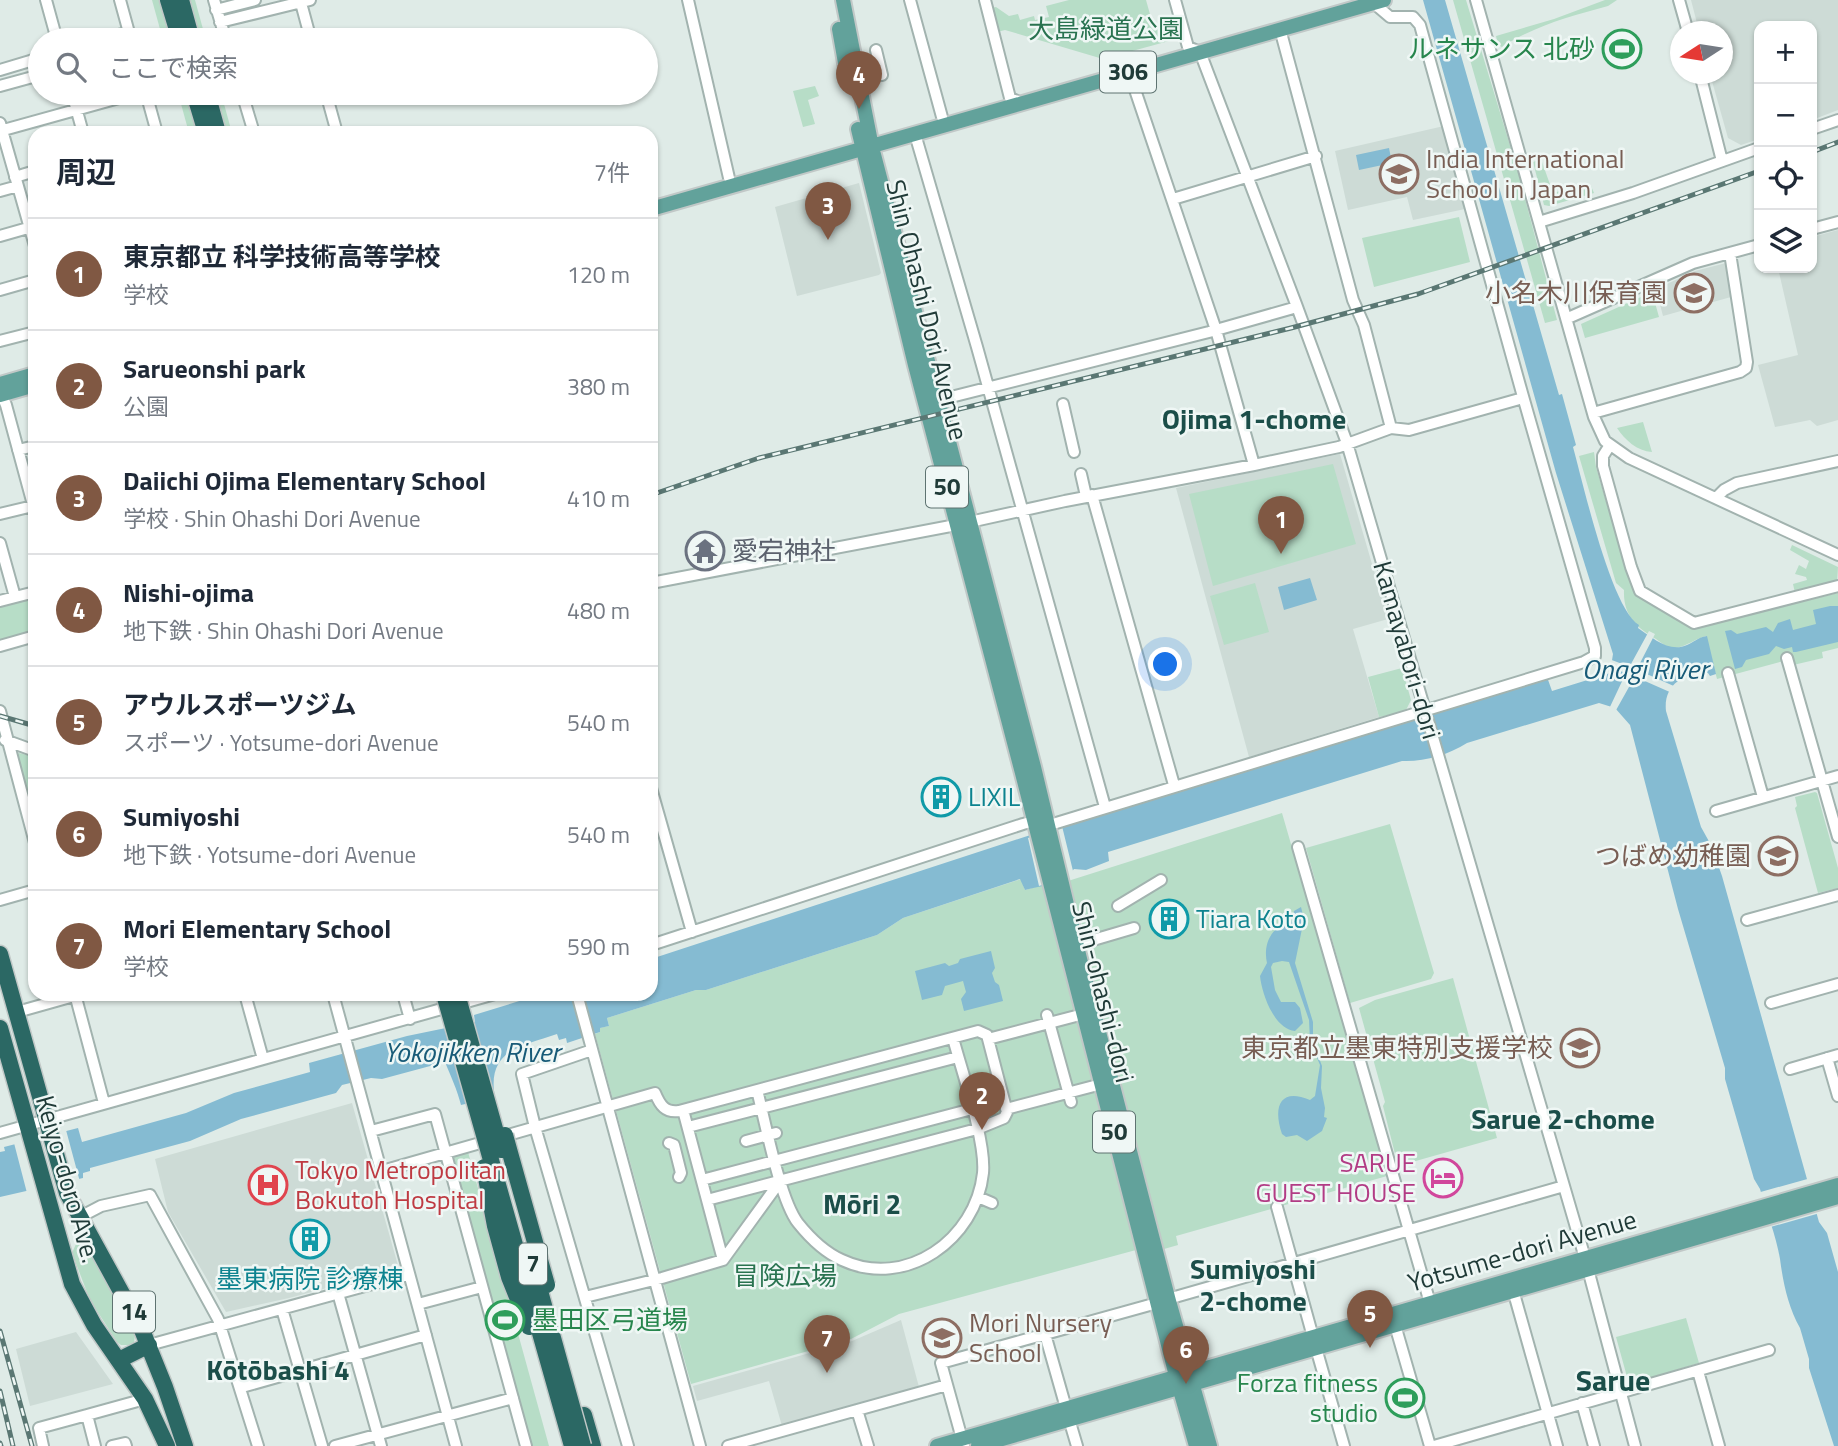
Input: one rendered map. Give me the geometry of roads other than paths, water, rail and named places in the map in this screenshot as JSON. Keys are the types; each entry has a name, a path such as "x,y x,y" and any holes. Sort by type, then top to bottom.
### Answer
{"highway":[{"path":"169,0 177,28"},
{"path":"181,0 189,28"},
{"path":"198,105 204,126"},
{"path":"210,105 216,126"},
{"name":"Keiyo-doro Ave.","path":"0,954 64,1186 133,1310 149,1345 185,1446"},
{"name":"7","path":"446,1001 572,1446"},
{"name":"7","path":"459,1001 585,1446"},
{"path":"451,1018 495,1226 509,1277 526,1314 563,1446"},
{"name":"Keiyo-doro Ave.","path":"0,1028 60,1244 79,1298 145,1399 167,1446"},
{"path":"481,1081 498,1112 593,1446"},
{"path":"60,1244 89,1232"},
{"path":"119,1360 149,1345"},
{"path":"584,1415 585,1446"}],"main road":[{"name":"Shin Ohashi Dori Avenue","path":"833,0 866,143 1042,827"},
{"name":"Shin Ohashi Dori Avenue","path":"843,0 866,143 939,400 963,524"},
{"name":"306","path":"658,198 866,143 915,134 1016,100 1351,0"},
{"name":"306","path":"658,207 943,117 1129,72 1194,49 1280,29 1376,1"},
{"path":"1,391 28,378"},
{"path":"1,391 28,386"},
{"name":"Shin-ohashi-dori","path":"1042,827 1163,1301"},
{"name":"Yotsume-dori Avenue","path":"1314,1343 1430,1303 1586,1264 1828,1195 1838,1185"},
{"name":"Yotsume-dori Avenue","path":"937,1446 963,1442 1068,1414 1314,1343 1395,1325 1513,1290 1586,1264"},
{"name":"50","path":"1163,1301 1160,1328 1210,1446"},
{"name":"50","path":"1163,1301 1196,1446"},
{"name":"Yotsume-dori Avenue","path":"978,1446 1068,1414"}],"street":[{"path":"46,0 54,28"},
{"path":"120,0 128,28"},
{"path":"222,28 215,5 254,0"},
{"path":"688,0 729,178"},
{"path":"910,0 943,117"},
{"path":"985,0 1016,100"},
{"name":"Kamayabori-dori","path":"1175,0 1297,307 1347,443 1564,1186 1635,1446"},
{"path":"1476,0 1600,433 1610,445 1629,458 1838,555"},
{"path":"1679,0 1685,21"},
{"path":"220,22 305,1 309,28"},
{"path":"658,942 1174,785 1426,712 1584,662 1595,656 1592,635 1420,25 1413,17 1390,17 1376,1"},
{"path":"1280,29 1353,300 1364,325 1391,428"},
{"path":"876,50 882,68"},
{"path":"0,70 28,62"},
{"path":"1129,72 1216,330 1254,465"},
{"path":"0,86 28,78"},
{"path":"1703,84 1722,161"},
{"path":"75,105 81,126"},
{"path":"28,215 1,128 94,105"},
{"path":"149,105 155,126"},
{"path":"246,105 252,126"},
{"path":"329,105 335,126"},
{"path":"1817,127 1838,120"},
{"path":"915,134 1105,807"},
{"path":"1539,222 1633,194 1754,150"},
{"path":"1173,199 1315,156"},
{"path":"0,191 28,175"},
{"path":"1817,228 1838,222"},
{"path":"0,236 28,228"},
{"path":"1568,318 1693,263 1754,246"},
{"path":"1593,413 1740,372 1746,368 1730,253"},
{"path":"0,290 28,282"},
{"path":"939,400 1297,307"},
{"path":"0,341 28,334"},
{"path":"1,391 28,487"},
{"path":"658,582 1254,465 1347,443 1391,428 1409,430 1523,398"},
{"path":"1063,404 1074,452"},
{"path":"1610,445 1603,456 1603,466 1640,591 1694,623 1838,586"},
{"path":"18,450 28,448"},
{"path":"1716,498 1737,483 1838,461"},
{"path":"1081,474 1174,785"},
{"path":"0,514 28,510"},
{"path":"0,543 15,597"},
{"path":"0,601 28,594"},
{"path":"0,646 28,638"},
{"path":"1787,658 1838,838"},
{"path":"1728,673 1763,797"},
{"path":"0,711 4,740 28,798"},
{"path":"4,740 28,749"},
{"path":"1716,811 1838,776"},
{"path":"658,813 692,932"},
{"path":"1298,847 1430,1303"},
{"path":"1118,906 1161,880"},
{"path":"0,900 28,892"},
{"path":"1747,920 1838,895"},
{"path":"1083,943 1135,928"},
{"path":"1771,1003 1838,984"},
{"path":"17,1012 54,1001"},
{"path":"79,1001 104,1103"},
{"path":"247,1001 263,1059"},
{"path":"334,1001 456,1446"},
{"path":"405,1001 410,1019"},
{"path":"0,1133 29,1132 104,1103 263,1059 347,1043 410,1019 471,1001"},
{"path":"579,1001 699,1446"},
{"path":"988,1039 1049,1018 1076,1016"},
{"path":"1049,1018 1070,1097"},
{"path":"382,1171 655,1093 661,1105 672,1112 982,1031 988,1039 1006,1109 1004,1118 977,1129 707,1200"},
{"path":"757,1090 773,1134 775,1161 795,1219 816,1244 844,1261 875,1268 907,1265 936,1252 960,1231 978,1197 983,1172 977,1129 953,1038"},
{"path":"591,1045 522,1074 628,1446"},
{"path":"899,1052 904,1071"},
{"path":"1790,1069 1833,1056 1838,1096"},
{"path":"688,1128 958,1057"},
{"path":"813,1075 817,1093"},
{"path":"1006,1109 1070,1097 1094,1086"},
{"path":"702,1180 972,1109"},
{"path":"683,1110 723,1260"},
{"path":"371,1131 435,1114 526,1446"},
{"path":"917,1124 922,1143"},
{"path":"746,1141 773,1134"},
{"path":"669,1143 674,1145 681,1173 679,1177"},
{"path":"831,1146 836,1166"},
{"path":"677,1158 695,1154"},
{"path":"585,1297 723,1260 781,1180"},
{"path":"963,1442 941,1363 1564,1186"},
{"path":"80,1217 101,1206 149,1195 221,1326 258,1446"},
{"path":"978,1197 992,1203"},
{"path":"1277,1207 1344,1446"},
{"path":"149,1345 410,1274"},
{"path":"418,1304 482,1287"},
{"path":"1513,1290 1557,1446"},
{"path":"338,1293 381,1446"},
{"path":"282,1308 322,1446"},
{"path":"1395,1325 1432,1446 1769,1350"},
{"path":"1045,1334 1077,1446"},
{"path":"242,1387 426,1335"},
{"path":"1698,1371 1719,1446"},
{"path":"728,1446 769,1440 857,1410 947,1385"},
{"path":"335,1446 513,1398"},
{"path":"43,1446 39,1428 145,1399"},
{"path":"1582,1404 1594,1446"},
{"path":"857,1410 868,1446"},
{"path":"87,1415 95,1446"},
{"path":"112,1446 125,1443 126,1446"}],"water":[{"path":"1423,0 1445,0 1559,395 1562,394 1599,543 1618,595 1639,625 1638,628 1661,643 1680,647 1707,636 1716,674 1710,676 1708,673 1699,673 1677,682 1668,694 1666,711 1701,827 1711,845 1722,876 1819,1222 1827,1233 1838,1272 1838,1446 1834,1446 1809,1368 1800,1328 1792,1312 1776,1241 1760,1189 1754,1179 1725,1079 1725,1068 1678,909 1630,725 1615,708 1599,703 1467,743 1436,757 1402,761 1108,852 1109,861 1086,870 1074,869 1064,878 1052,883 1025,890 1020,879 903,918 877,935 706,990 696,990 607,1018 609,1026 600,1028 600,1032 567,1043 566,1038 559,1040 557,1034 531,1042 509,1052 501,1060 494,1081 495,1097 461,1105 445,1062 382,1079 371,1078 342,1085 336,1093 241,1119 190,1141 90,1168 90,1171 83,1173 83,1178 0,1197 0,1152 5,1151 4,1147 78,1128 82,1142 186,1113 234,1093 310,1072 309,1063 407,1036 475,1022 474,1015 519,1001 658,1001 658,957 1168,790 1547,677 1552,691 1610,673 1613,654 1556,473"},
{"path":"1389,148 1392,163 1359,170 1356,155"},
{"path":"1310,578 1317,600 1284,610 1278,587"},
{"path":"1838,606 1838,642 1796,652 1793,652 1792,647 1784,649 1776,646 1769,654 1746,660 1742,667 1735,669 1725,631 1731,630 1737,634 1766,627 1773,632 1778,623 1790,619 1793,630 1816,624 1813,610"},
{"path":"1301,907 1304,919 1295,963 1313,1022 1313,1042 1322,1066 1321,1088 1324,1117 1327,1118 1322,1131 1307,1141 1297,1135 1286,1137 1282,1134 1278,1116 1281,1102 1285,1098 1291,1096 1310,1100 1315,1096 1320,1065 1310,1041 1309,1020 1289,962 1273,963 1271,967 1275,990 1281,1002 1295,1002 1300,1008 1303,1023 1295,1031 1288,1029 1275,1017 1266,1001 1260,976 1267,963 1267,943 1273,932 1291,924 1294,911"},
{"path":"991,951 995,968 992,973 999,985 1003,1001 964,1011 961,999 966,992 963,981 945,986 942,995 922,1000 915,971 945,963 949,966 958,963 960,959"}],"railway":[{"path":"1817,150 1838,142"},
{"path":"658,493 759,458 1291,328 1418,294 1754,173"},
{"path":"0,716 28,724"},
{"path":"0,1331 32,1446"},
{"path":"0,1391 13,1446"}],"place":[{"name":"ルネサンス 北砂","path":"1622,49"},
{"name":"Nishi-ojima","path":"859,109"},
{"name":"India International School in Japan","path":"1399,174"},
{"name":"Daiichi Ojima Elementary School","path":"828,240"},
{"name":"小名木川保育園","path":"1694,293"},
{"name":"愛宕神社","path":"705,551"},
{"name":"東京都立 科学技術高等学校","path":"1281,554"},
{"name":"LIXIL","path":"941,797"},
{"name":"つばめ幼稚園","path":"1778,856"},
{"name":"Tiara Koto","path":"1169,919"},
{"name":"東京都立墨東特別支援学校","path":"1580,1048"},
{"name":"Sarueonshi park","path":"982,1130"},
{"name":"SARUE GUEST HOUSE","path":"1443,1178"},
{"name":"Tokyo Metropolitan Bokutoh Hospital","path":"268,1185"},
{"name":"墨東病院 診療棟","path":"310,1239"},
{"name":"墨田区弓道場","path":"505,1320"},
{"name":"Mori Nursery School","path":"942,1338"},
{"name":"アウルスポーツジム","path":"1370,1348"},
{"name":"Mori Elementary School","path":"827,1373"},
{"name":"Sumiyoshi","path":"1186,1384"},
{"name":"Forza fitness studio","path":"1405,1398"}],"district":[{"name":"Ojima 1-chome","path":"1254,419"},
{"name":"Sarue 2-chome","path":"1563,1119"},
{"name":"Mōri 2","path":"862,1204"},
{"name":"Sumiyoshi 2-chome","path":"1253,1285"},
{"name":"Kōtōbashi 4","path":"278,1370"},
{"name":"Sarue","path":"1613,1381"}],"park label":[{"name":"大島緑道公園","path":"1106,29"},
{"name":"冒険広場","path":"785,1276"}],"water label":[{"name":"Onagi River","path":"1645,669"},
{"name":"Yokojikken River","path":"472,1052"}]}
